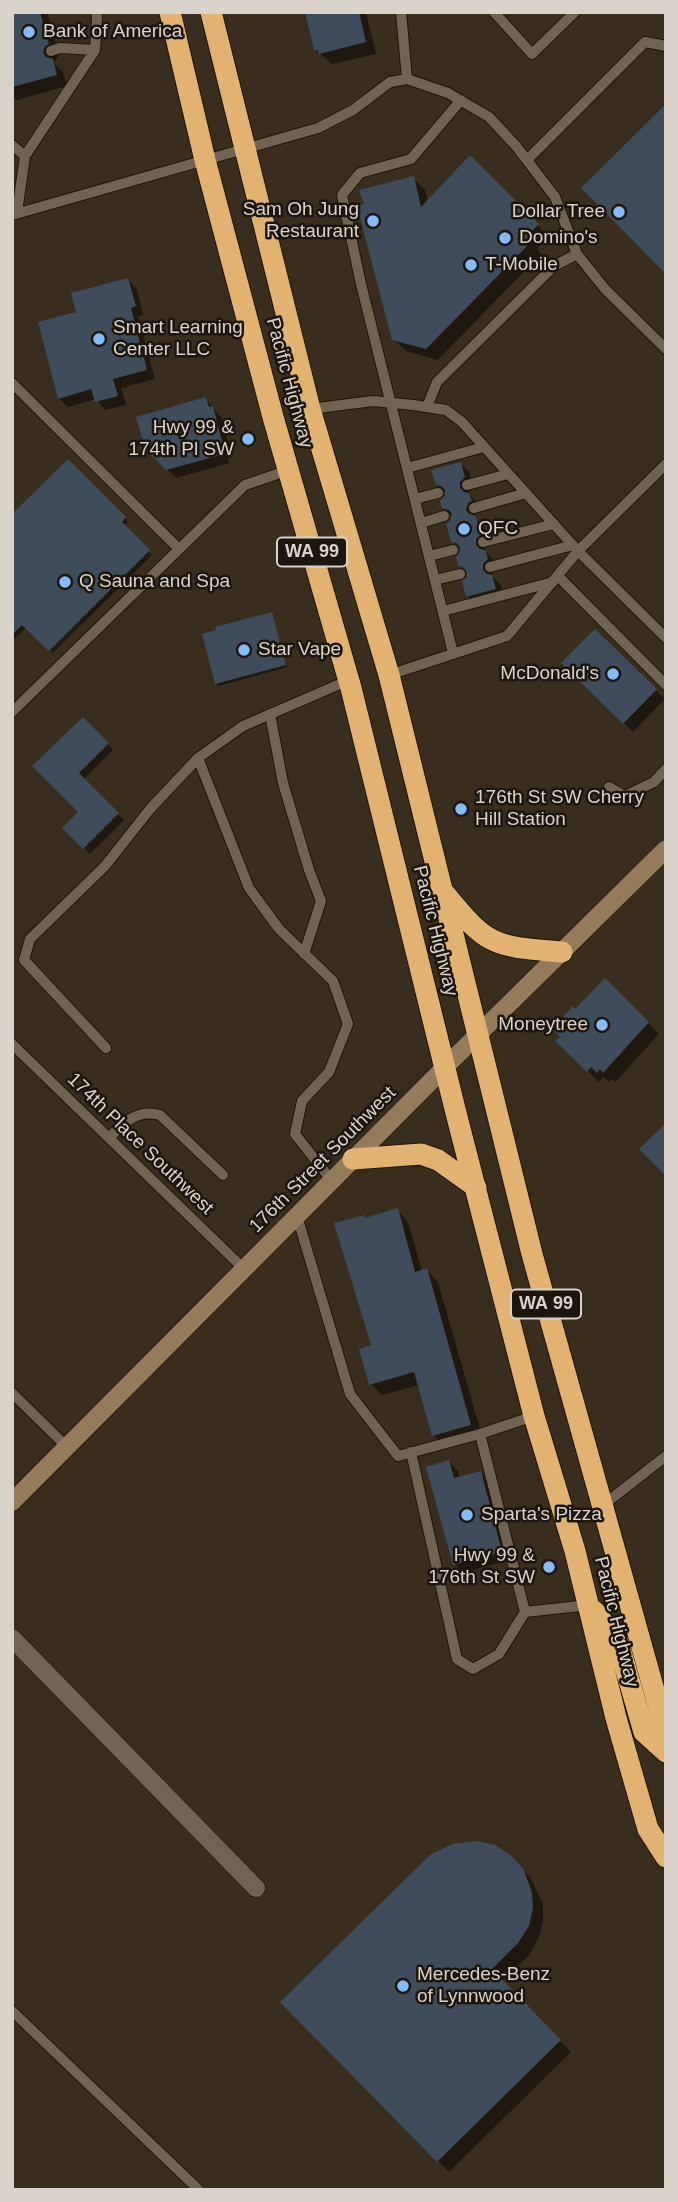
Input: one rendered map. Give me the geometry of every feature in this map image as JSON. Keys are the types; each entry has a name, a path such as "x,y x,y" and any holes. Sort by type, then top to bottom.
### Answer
{"highway":[{"name":"Pacific Highway","path":"170,12 205,160 349,680 534,1416 589,1605 616,1718 648,1829 666,1857"},
{"name":"Pacific Highway","path":"211,12 310,409 388,675 532,1254 602,1506 659,1680 666,1733"},
{"path":"441,889 472,927 488,939 512,948 562,952"},
{"path":"353,1159 421,1154 438,1160 476,1187"},
{"path":"589,1605 618,1642 645,1732 666,1752"}],"street":[{"name":"176th Street Southwest","path":"12,1502 666,849"},
{"path":"12,1638 256,1888"}],"lane":[{"path":"96,12 95,50 25,156 15,213 318,128 353,110 390,82 407,79 448,93 489,117 555,197 578,254 606,289 666,349"},
{"path":"401,12 407,79"},
{"path":"494,12 532,54 575,12"},
{"path":"527,160 645,42 666,46"},
{"path":"51,51 60,48 95,50"},
{"path":"453,653 390,403 342,195 360,173 411,159 461,100"},
{"path":"12,145 25,156"},
{"path":"427,407 437,382 554,266 578,254"},
{"path":"12,383 179,549"},
{"path":"310,409 373,401 446,410 461,422 576,548 666,638"},
{"path":"407,468 484,447"},
{"path":"388,675 507,636 555,579 576,548 666,464"},
{"path":"12,712 245,485 289,470"},
{"path":"467,485 508,474"},
{"path":"415,499 438,493"},
{"path":"474,508 526,493"},
{"path":"421,523 444,516"},
{"path":"483,542 554,524"},
{"path":"490,567 576,548"},
{"path":"429,556 453,550"},
{"path":"435,580 460,574"},
{"path":"443,611 555,579"},
{"path":"555,579 666,685"},
{"path":"106,1048 24,960 30,939 105,866 150,809 198,758 243,726 349,680"},
{"path":"270,714 283,783 321,901 304,954"},
{"path":"198,758 249,888 279,929 333,981 348,1024 328,1072 302,1101 295,1134 332,1181"},
{"path":"609,788 625,796 654,782 666,769"},
{"name":"174th Place Southwest","path":"12,1044 244,1269"},
{"path":"109,1138 134,1116 146,1113 160,1115 223,1175"},
{"path":"297,1216 350,1394 398,1456 534,1416"},
{"path":"12,1393 67,1447"},
{"path":"411,1452 457,1659 473,1670 499,1654 525,1612 480,1434"},
{"path":"602,1506 666,1456"},
{"path":"525,1612 589,1605"},
{"path":"12,2011 199,2190"}],"building":[{"name":"Bank of America","path":"12,12 40,12 49,44 45,46 43,53 53,59 57,75 12,87"},
{"path":"305,12 359,12 366,42 319,54 318,50 314,50"},
{"path":"666,104 666,274 581,188"},
{"path":"470,155 539,224 527,236 531,242 426,349 392,340 357,206 364,204 359,190 414,176 421,207"},
{"path":"128,278 136,306 131,308 147,370 113,379 118,396 95,402 91,389 58,399 38,322 76,312 71,293"},
{"path":"206,397 209,407 213,406 223,445 219,446 221,455 166,470 145,449 136,417"},
{"name":"Q Sauna and Spa","path":"68,459 126,517 122,522 150,550 49,651 22,625 12,635 12,514"},
{"name":"QFC","path":"461,462 465,477 460,482 460,488 469,493 472,501 468,503 466,510 476,516 481,534 476,539 476,545 485,550 488,559 483,564 483,570 492,575 496,589 466,597 462,581 467,577 467,572 458,566 456,557 460,553 460,547 451,542 446,524 452,514 442,508 440,501 445,496 445,490 436,485 431,470"},
{"name":"Star Vape","path":"272,612 286,665 215,684 202,634 216,630 215,627"},
{"path":"595,629 657,689 623,724 561,663"},
{"path":"83,717 109,743 79,773 119,813 83,849 62,828 78,812 32,766"},
{"name":"Moneytree","path":"605,978 649,1022 603,1073 600,1069 597,1073 591,1067 587,1072 555,1041 560,1037 554,1031 558,1026 556,1024 573,1006 575,1009"},
{"path":"666,1123 666,1176 639,1149"},
{"path":"398,1208 415,1272 427,1268 471,1425 432,1436 414,1372 369,1385 359,1349 371,1345 334,1223 365,1215 365,1218"},
{"name":"Sparta's Pizza","path":"449,1460 454,1478 481,1471 502,1552 453,1565 426,1467"},
{"name":"Mercedes-Benz of Lynnwood","path":"477,1841 495,1845 512,1856 524,1870 532,1893 533,1908 529,1926 518,1943 492,1969 561,2040 437,2162 280,2002 430,1855 452,1844"}],"place":[{"name":"Bank of America","path":"29,32"},
{"name":"Dollar Tree","path":"619,212"},
{"name":"Sam Oh Jung Restaurant","path":"373,221"},
{"name":"Domino's","path":"505,238"},
{"name":"T-Mobile","path":"471,265"},
{"name":"Smart Learning Center LLC","path":"99,339"},
{"name":"Hwy 99 & 174th Pl SW","path":"248,439"},
{"name":"QFC","path":"464,529"},
{"name":"Q Sauna and Spa","path":"65,582"},
{"name":"Star Vape","path":"244,650"},
{"name":"McDonald's","path":"613,674"},
{"name":"176th St SW Cherry Hill Station","path":"461,809"},
{"name":"Moneytree","path":"602,1025"},
{"name":"Sparta's Pizza","path":"467,1515"},
{"name":"Hwy 99 & 176th St SW","path":"549,1567"},
{"name":"Mercedes-Benz of Lynnwood","path":"403,1986"}]}
